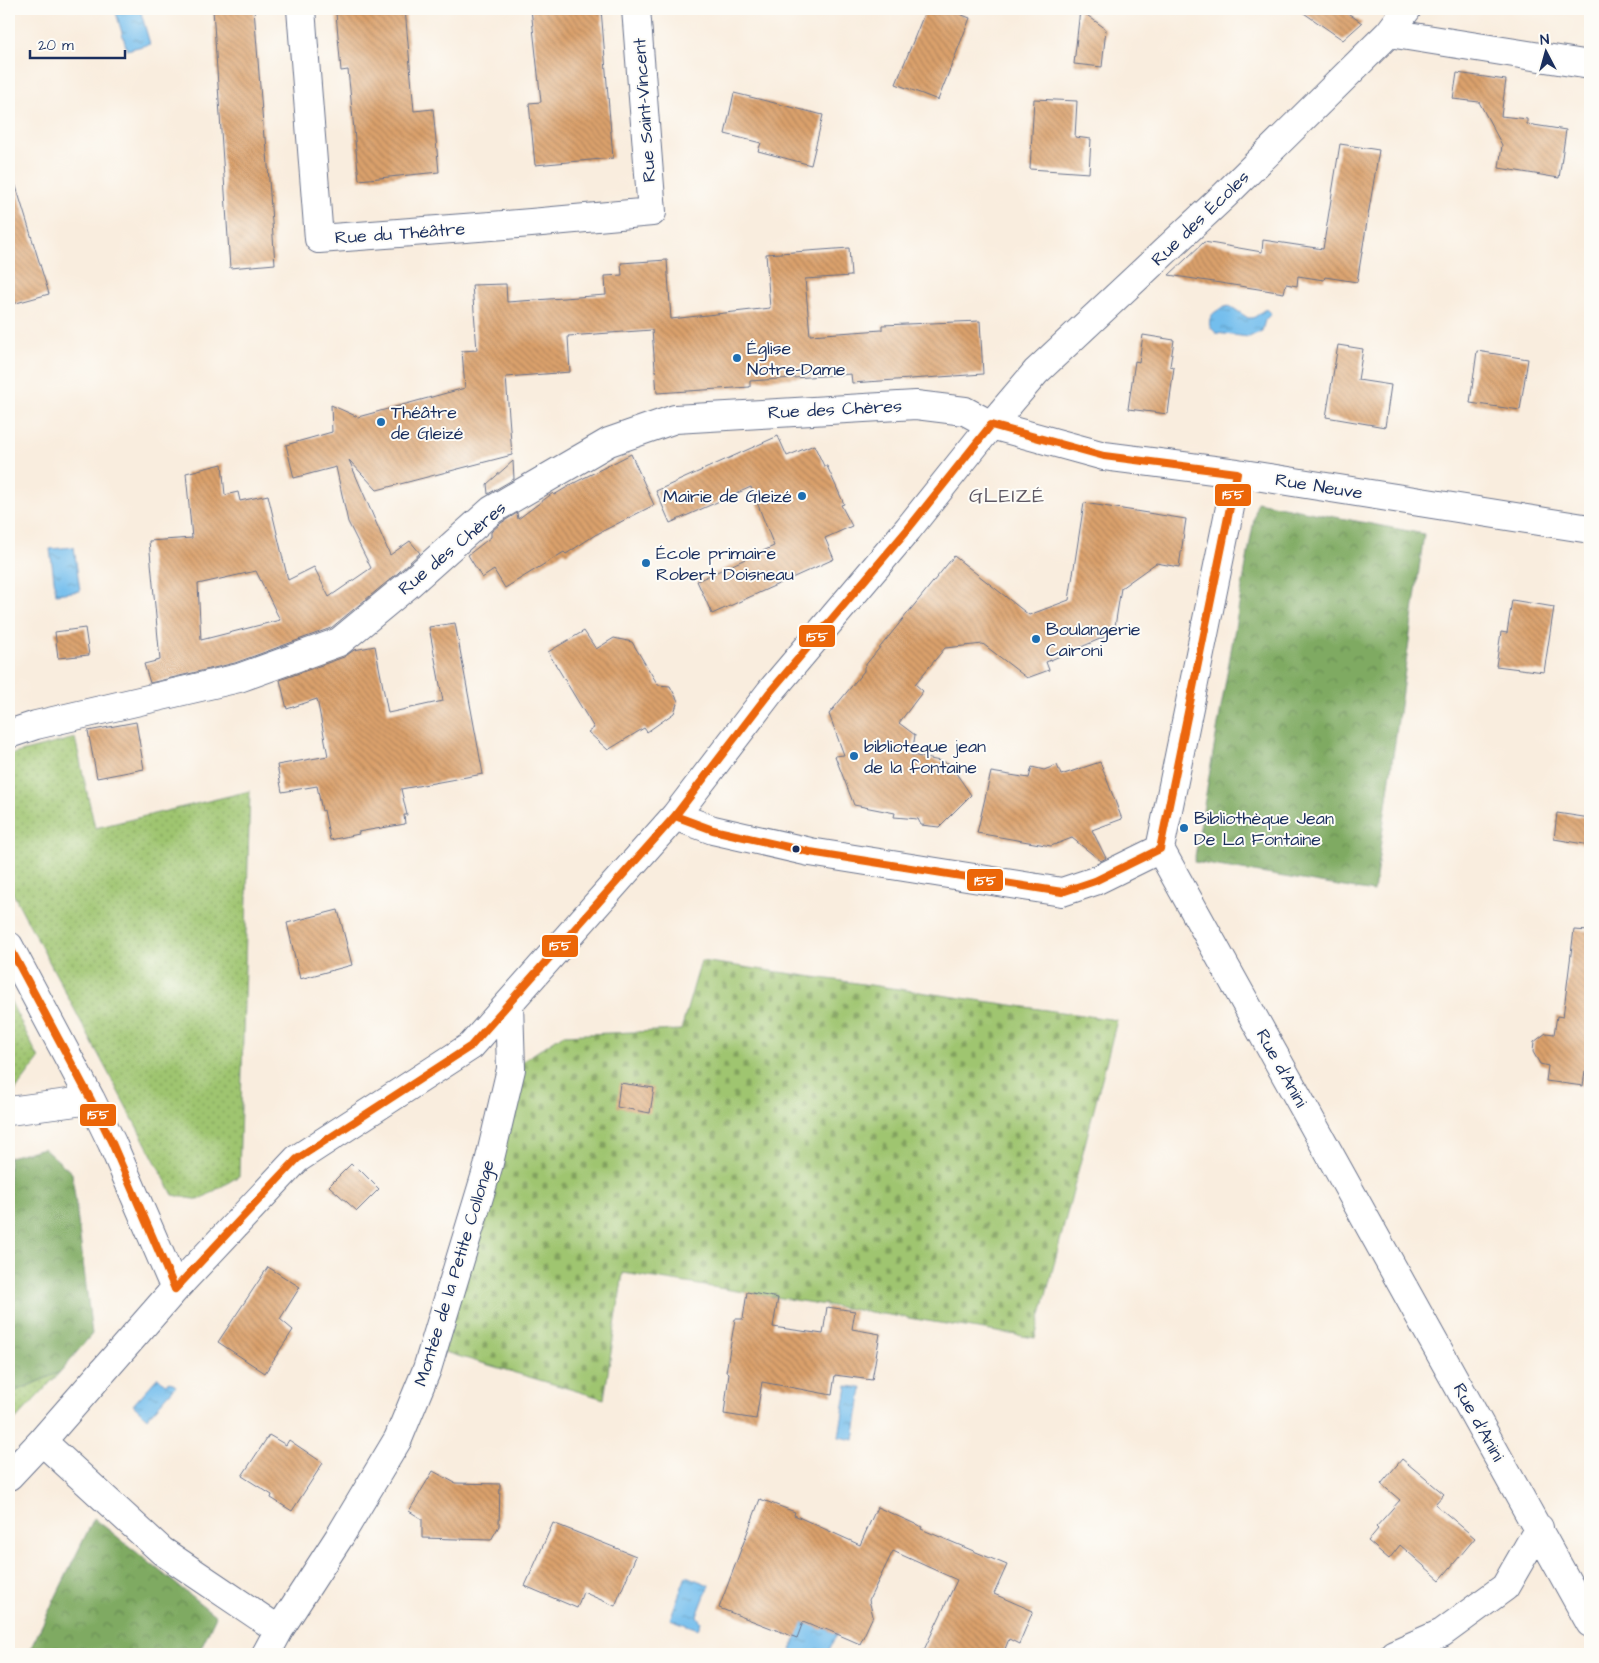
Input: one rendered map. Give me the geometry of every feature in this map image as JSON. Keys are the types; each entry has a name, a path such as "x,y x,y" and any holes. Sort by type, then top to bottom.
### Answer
{"street":[{"name":"Rue du Théâtre","path":"301,9 319,239 652,212"},
{"name":"Rue Saint-Vincent","path":"636,9 652,212"},
{"name":"Rue des Écoles","path":"675,816 770,692 908,529 1036,372 1225,196 1389,33 1407,9"},
{"path":"1389,33 1590,65"},
{"name":"Rue des Chères","path":"9,734 36,725 239,678 339,642 408,585 492,510 609,442 675,419 916,404 965,411 991,425"},
{"name":"Rue Neuve","path":"991,425 1104,456 1237,474 1590,529"},
{"path":"9,1476 175,1289 297,1159 471,1046 675,816 713,830 810,852 1062,892 1095,881 1160,848 1237,474"},
{"name":"Rue d'Anini","path":"1160,848 1590,1623"},
{"path":"9,946 112,1143 175,1289"},
{"name":"Montée de la Petite Collonge","path":"266,1654 398,1439 427,1369 488,1167 511,1069 509,1004"},
{"path":"9,1111 90,1100"},
{"path":"42,1441 162,1551 279,1630"},
{"path":"1394,1654 1442,1632 1505,1587 1539,1528"}],"green space":[{"path":"1257,502 1424,534 1374,892 1194,862"},
{"path":"75,738 95,828 250,791 239,1176 199,1200 173,1195 9,886 9,755"},
{"path":"701,961 1117,1020 1035,1338 623,1273 604,1399 434,1349 511,1069 562,1035 681,1030"},
{"path":"9,998 39,1059 9,1099"},
{"path":"44,1148 72,1173 92,1334 60,1372 9,1394 9,1157"},
{"path":"60,1372 9,1427 9,1394"},
{"path":"94,1518 216,1616 198,1654 28,1654"}],"water":[{"path":"115,9 140,9 150,44 127,50"},
{"path":"1228,306 1248,318 1256,316 1266,309 1271,314 1265,320 1262,331 1249,337 1216,333 1210,327 1211,316"},
{"path":"74,547 80,591 56,594 50,549"},
{"path":"158,1377 165,1384 170,1382 176,1386 147,1418 133,1405"},
{"path":"847,1386 862,1388 854,1440 839,1437"},
{"path":"686,1576 709,1585 697,1616 701,1622 698,1629 670,1619"},
{"path":"804,1618 837,1634 827,1654 800,1654 791,1650"}],"building":[{"path":"213,9 254,9 275,264 230,268"},
{"path":"405,9 414,111 433,109 439,172 359,180 348,70 341,71 336,13"},
{"path":"531,9 601,9 613,158 535,165 529,103 541,102"},
{"path":"926,9 947,9 970,18 938,100 896,84"},
{"path":"1298,9 1342,9 1362,23 1343,40"},
{"path":"1080,10 1106,29 1102,67 1074,64"},
{"path":"1457,73 1506,80 1501,116 1527,119 1527,124 1566,130 1559,178 1499,168 1502,145 1479,102 1453,99"},
{"path":"734,93 823,115 811,165 758,151 761,143 725,134"},
{"path":"1034,99 1077,101 1075,137 1091,139 1089,173 1030,169"},
{"path":"1340,144 1379,150 1357,282 1325,277 1324,280 1298,276 1297,286 1286,284 1284,293 1169,275 1204,242 1262,252 1263,240 1323,249"},
{"path":"15,183 49,294 9,305 9,184"},
{"path":"849,248 851,276 805,279 810,335 882,330 882,325 980,321 983,374 852,383 851,374 750,381 750,387 657,393 652,330 568,336 570,372 506,377 512,455 377,490 349,460 390,555 410,541 420,553 398,573 331,628 235,663 150,683 144,664 160,660 149,541 192,538 186,473 222,464 225,495 238,492 240,501 268,495 288,580 314,567 329,597 371,568 348,522 336,467 294,478 286,445 332,432 331,405 358,417 465,388 462,351 477,350 472,285 506,284 507,302 606,295 605,276 622,275 621,263 667,260 671,319 770,308 766,254","holes":["256,571 280,620 201,640 198,584"]},
{"path":"1143,335 1174,340 1170,366 1174,367 1168,414 1128,409 1135,361 1139,362"},
{"path":"1338,345 1363,349 1358,380 1391,385 1385,427 1326,417"},
{"path":"1477,351 1528,359 1520,410 1470,403"},
{"path":"778,436 787,456 814,445 824,466 827,466 844,504 841,505 852,526 825,538 834,559 712,614 697,581 774,546 751,487 670,523 656,491"},
{"path":"631,454 654,505 595,535 566,554 564,552 505,588 494,570 482,578 468,555 491,537 491,532 501,523 517,513 518,519 553,493 554,495"},
{"path":"513,461 514,479 488,494 487,484"},
{"path":"1084,503 1186,519 1179,567 1156,563 1121,588 1114,633 1046,662 1049,670 1027,678 983,644 945,648 915,684 923,691 899,723 915,735 912,755 949,763 971,795 939,827 921,825 918,819 894,817 895,813 854,805 835,756 844,755 829,714 864,671 864,667 954,556 1029,615 1069,600"},
{"path":"1512,600 1554,607 1544,672 1496,666 1501,632 1507,633"},
{"path":"455,623 483,774 401,789 407,815 404,815 405,824 358,832 359,834 330,840 317,786 282,792 277,765 328,756 317,699 287,709 280,680 344,657 354,650 375,646 388,713 443,701 429,627"},
{"path":"85,628 89,655 58,658 55,632"},
{"path":"584,631 596,649 614,638 632,642 658,685 670,686 678,701 674,713 647,732 644,728 608,750 588,732 594,728 548,652"},
{"path":"136,722 144,769 97,778 88,731"},
{"path":"1100,762 1122,819 1092,830 1106,858 1101,861 1072,838 1051,846 977,833 991,772 1029,778 1032,767 1044,770 1057,765 1061,775"},
{"path":"1557,813 1590,818 1590,845 1554,839"},
{"path":"338,910 352,965 300,979 287,923"},
{"path":"1574,930 1590,931 1590,1044 1583,1086 1546,1081 1548,1066 1540,1064 1533,1052 1534,1042 1546,1033 1554,1034 1557,1016 1563,1017"},
{"path":"620,1083 654,1088 650,1113 617,1107"},
{"path":"351,1164 357,1170 359,1169 379,1189 357,1211 329,1186"},
{"path":"268,1267 300,1287 280,1319 293,1330 265,1373 218,1342"},
{"path":"747,1292 778,1298 773,1327 823,1334 827,1307 855,1311 852,1329 880,1334 872,1380 835,1375 832,1395 762,1382 756,1419 724,1414 729,1373 726,1372 735,1319 743,1319"},
{"path":"269,1435 286,1445 289,1440 323,1463 292,1511 271,1498 272,1495 242,1476"},
{"path":"1402,1459 1444,1494 1435,1504 1475,1538 1440,1580 1400,1545 1389,1559 1368,1541 1378,1529 1376,1527 1400,1500 1381,1484"},
{"path":"433,1471 455,1483 500,1484 499,1526 491,1540 422,1538 422,1519 409,1511"},
{"path":"760,1499 795,1512 794,1515 860,1545 877,1507 922,1527 921,1529 1007,1565 994,1594 1033,1611 1019,1644 1009,1639 1003,1654 922,1654 957,1580 893,1551 869,1600 873,1616 860,1644 823,1628 822,1630 803,1622 797,1638 719,1608"},
{"path":"553,1523 636,1556 615,1606 583,1592 577,1608 525,1586"}],"transit line":[{"name":"155","path":"991,425 1104,456 1237,473 1160,849 1095,881 1062,892 810,852 713,830 675,816 770,692 908,529 991,425"},
{"name":"155","path":"175,1289 297,1159 471,1046 675,816"},
{"name":"155","path":"9,946 112,1143 175,1289"}],"place":[{"name":"Église Notre-Dame","path":"737,358"},
{"name":"Théâtre de Gleizé","path":"381,422"},
{"name":"Mairie de Gleizé","path":"802,496"},
{"name":"École primaire Robert Doisneau","path":"646,563"},
{"name":"Boulangerie Caironi","path":"1036,639"},
{"name":"biblioteque jean de la fontaine","path":"854,756"},
{"name":"Bibliothèque Jean De La Fontaine","path":"1184,828"}],"district":[{"name":"GLEIZÉ","path":"1007,495"}]}
